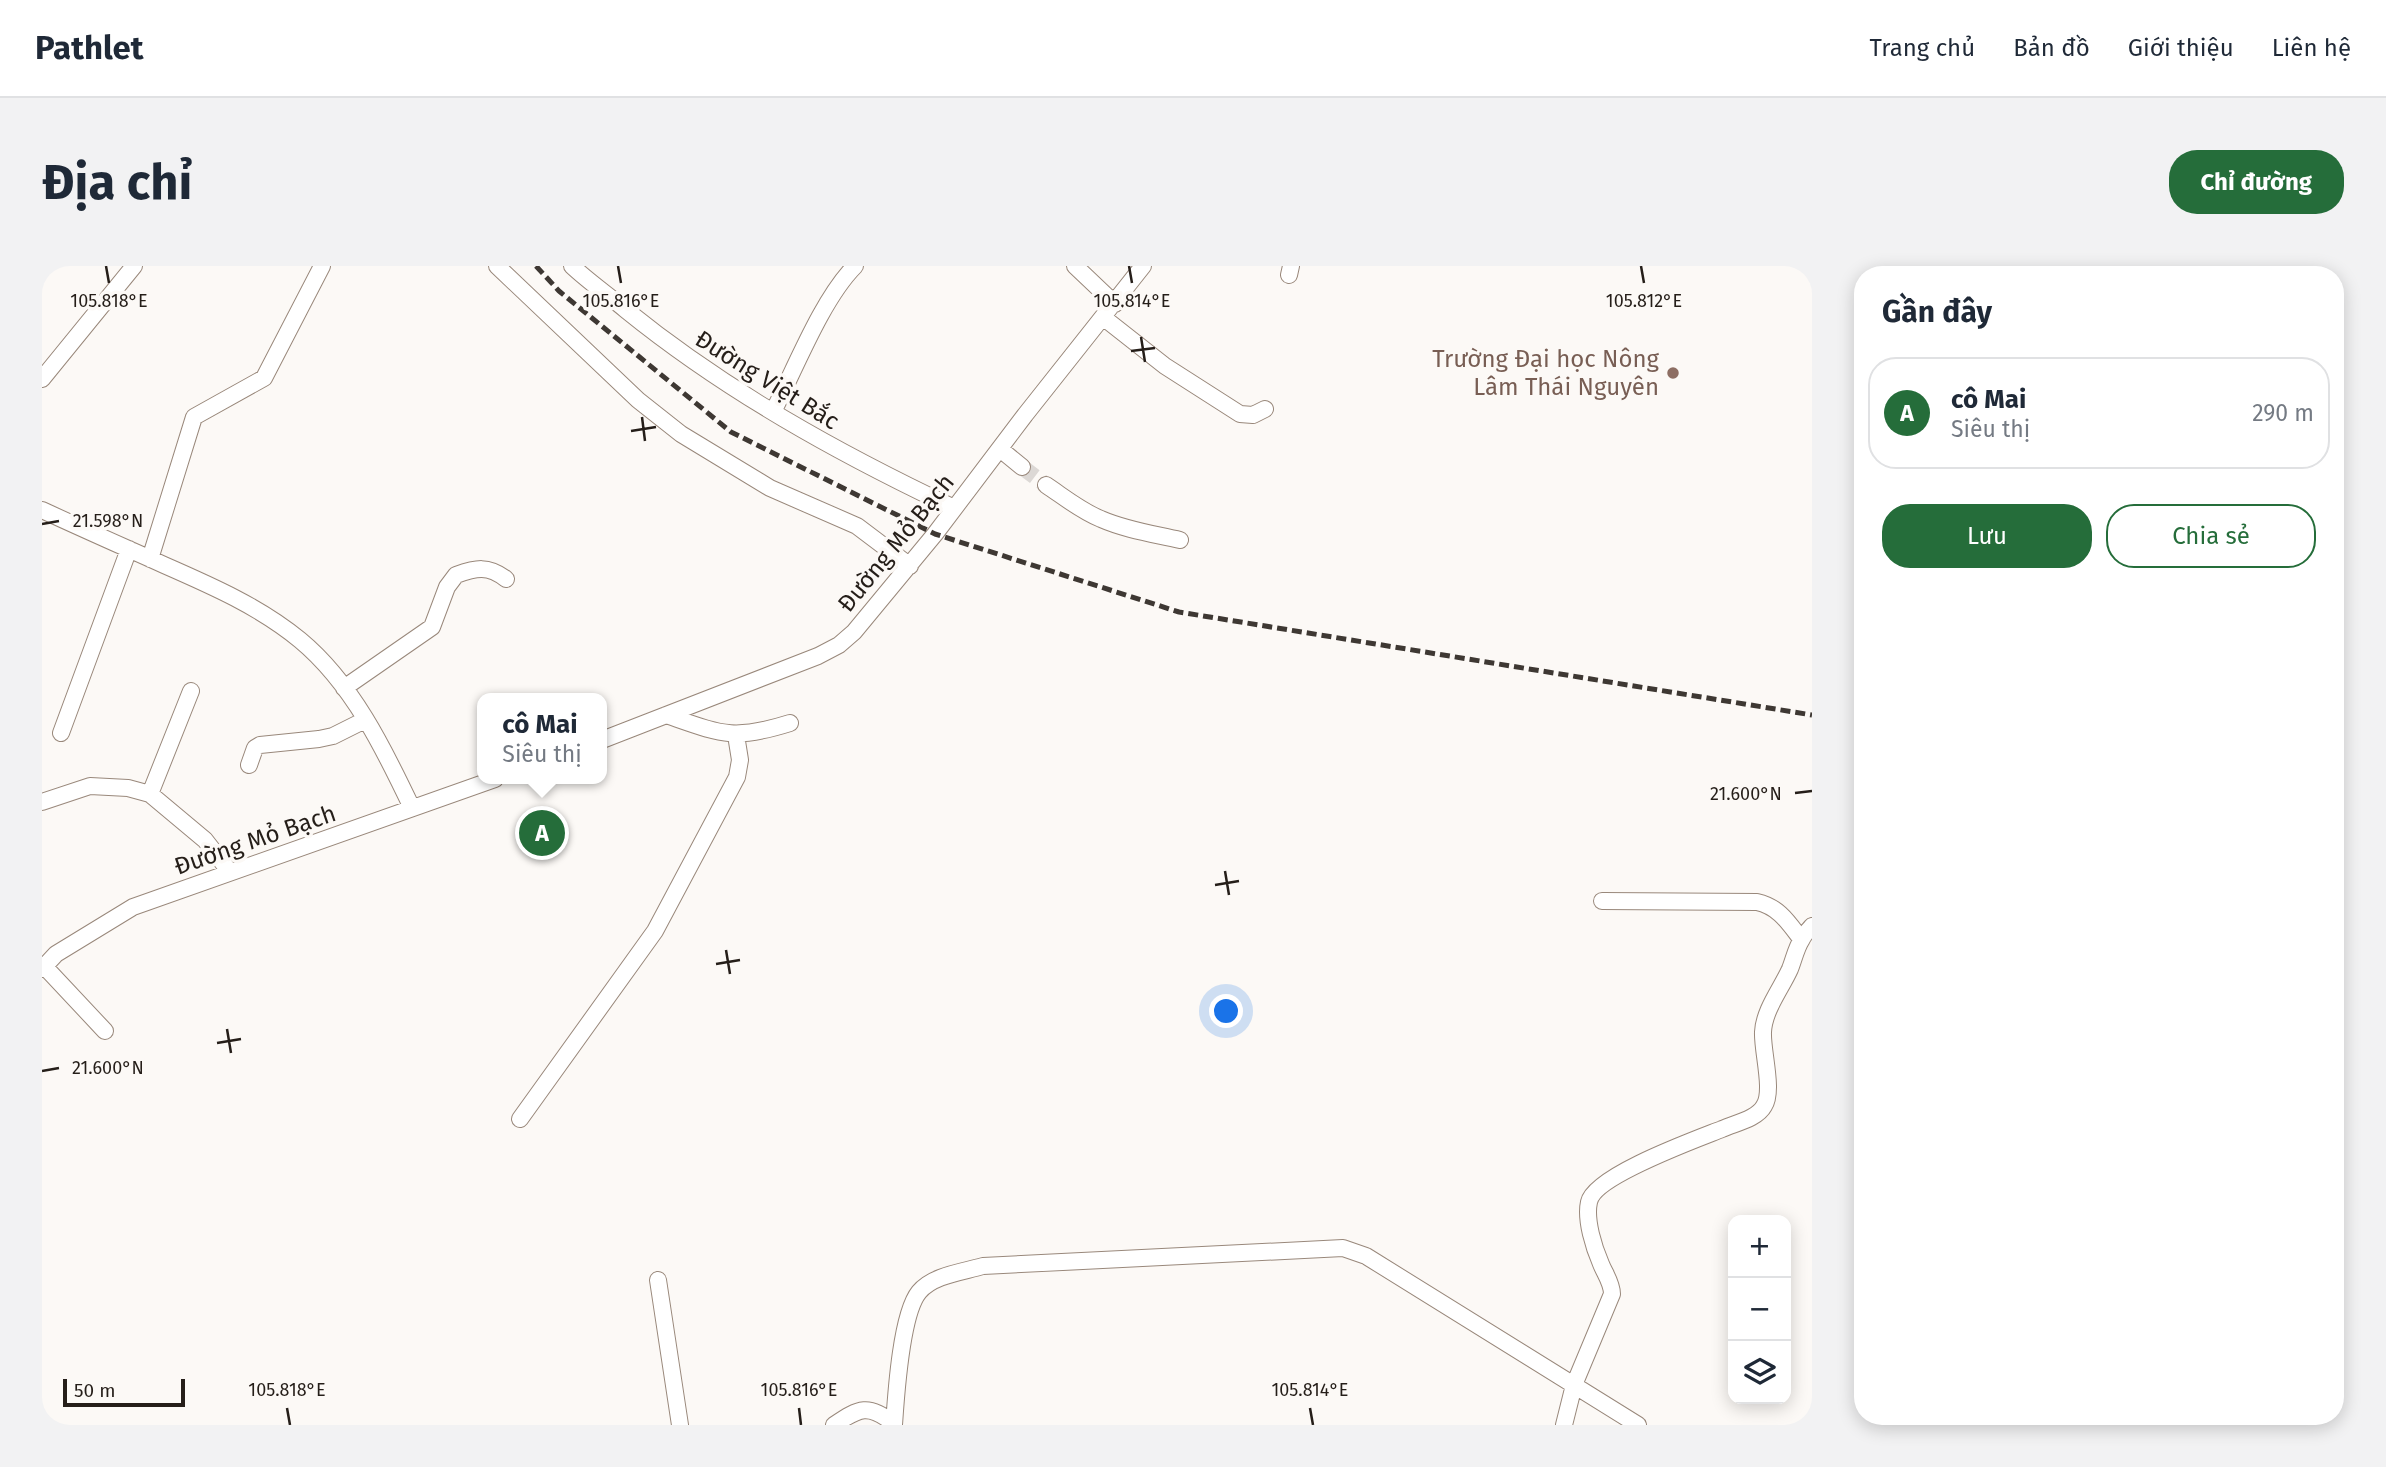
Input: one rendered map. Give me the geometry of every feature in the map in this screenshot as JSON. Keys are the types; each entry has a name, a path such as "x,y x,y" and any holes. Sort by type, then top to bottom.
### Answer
{"street":[{"path":"42,379 134,266"},
{"path":"150,559 194,417 264,378 322,266"},
{"path":"497,266 638,401 681,434 771,488 857,526 909,566"},
{"name":"Đường Việt Bắc","path":"572,266 669,345 773,412 838,451 954,508"},
{"path":"773,412 828,303 855,266"},
{"path":"1075,266 1115,304"},
{"name":"Đường Mỏ Bạch","path":"607,738 818,656 839,645 869,616 1143,266"},
{"path":"1104,318 1165,366 1240,414 1253,415 1265,409"},
{"path":"1000,449 1022,467"},
{"path":"1046,485 1078,508 1101,519 1180,540"},
{"path":"42,510 216,588 258,611 300,640 344,688 390,760 412,808"},
{"path":"61,733 129,549"},
{"path":"344,688 432,627 447,587 456,575 487,568 495,570 506,579"},
{"path":"150,794 191,691"},
{"path":"666,716 719,733 736,735 760,732 790,723"},
{"path":"249,765 255,748 260,745 333,736 365,720"},
{"path":"520,1119 654,931 737,777 740,760 736,735"},
{"name":"Đường Mỏ Bạch","path":"43,967 56,954 133,907 481,784"},
{"path":"42,802 90,786 128,788 150,794 174,811 205,840 230,872"},
{"path":"1564,1425 1574,1385 1612,1294 1596,1253 1591,1230 1588,1210 1592,1194 1599,1186 1647,1160 1748,1118 1764,1108 1767,1087 1764,1021 1807,933 1771,905 1757,902 1602,901"},
{"path":"43,967 105,1031"},
{"path":"894,1424 907,1317 919,1292 936,1279 983,1266 1343,1248 1366,1256 1638,1425"},
{"path":"658,1280 680,1425"},
{"path":"834,1425 864,1409 878,1411 894,1424"}],"tunnel":[{"path":"1022,467 1046,485"}],"railway":[{"path":"536,266 559,291 731,432 935,534 1179,612 1812,715"}],"place":[{"name":"Trường Đại học Nông Lâm Thái Nguyên","path":"1673,373"},
{"name":"cô Mai","path":"542,833"}]}
